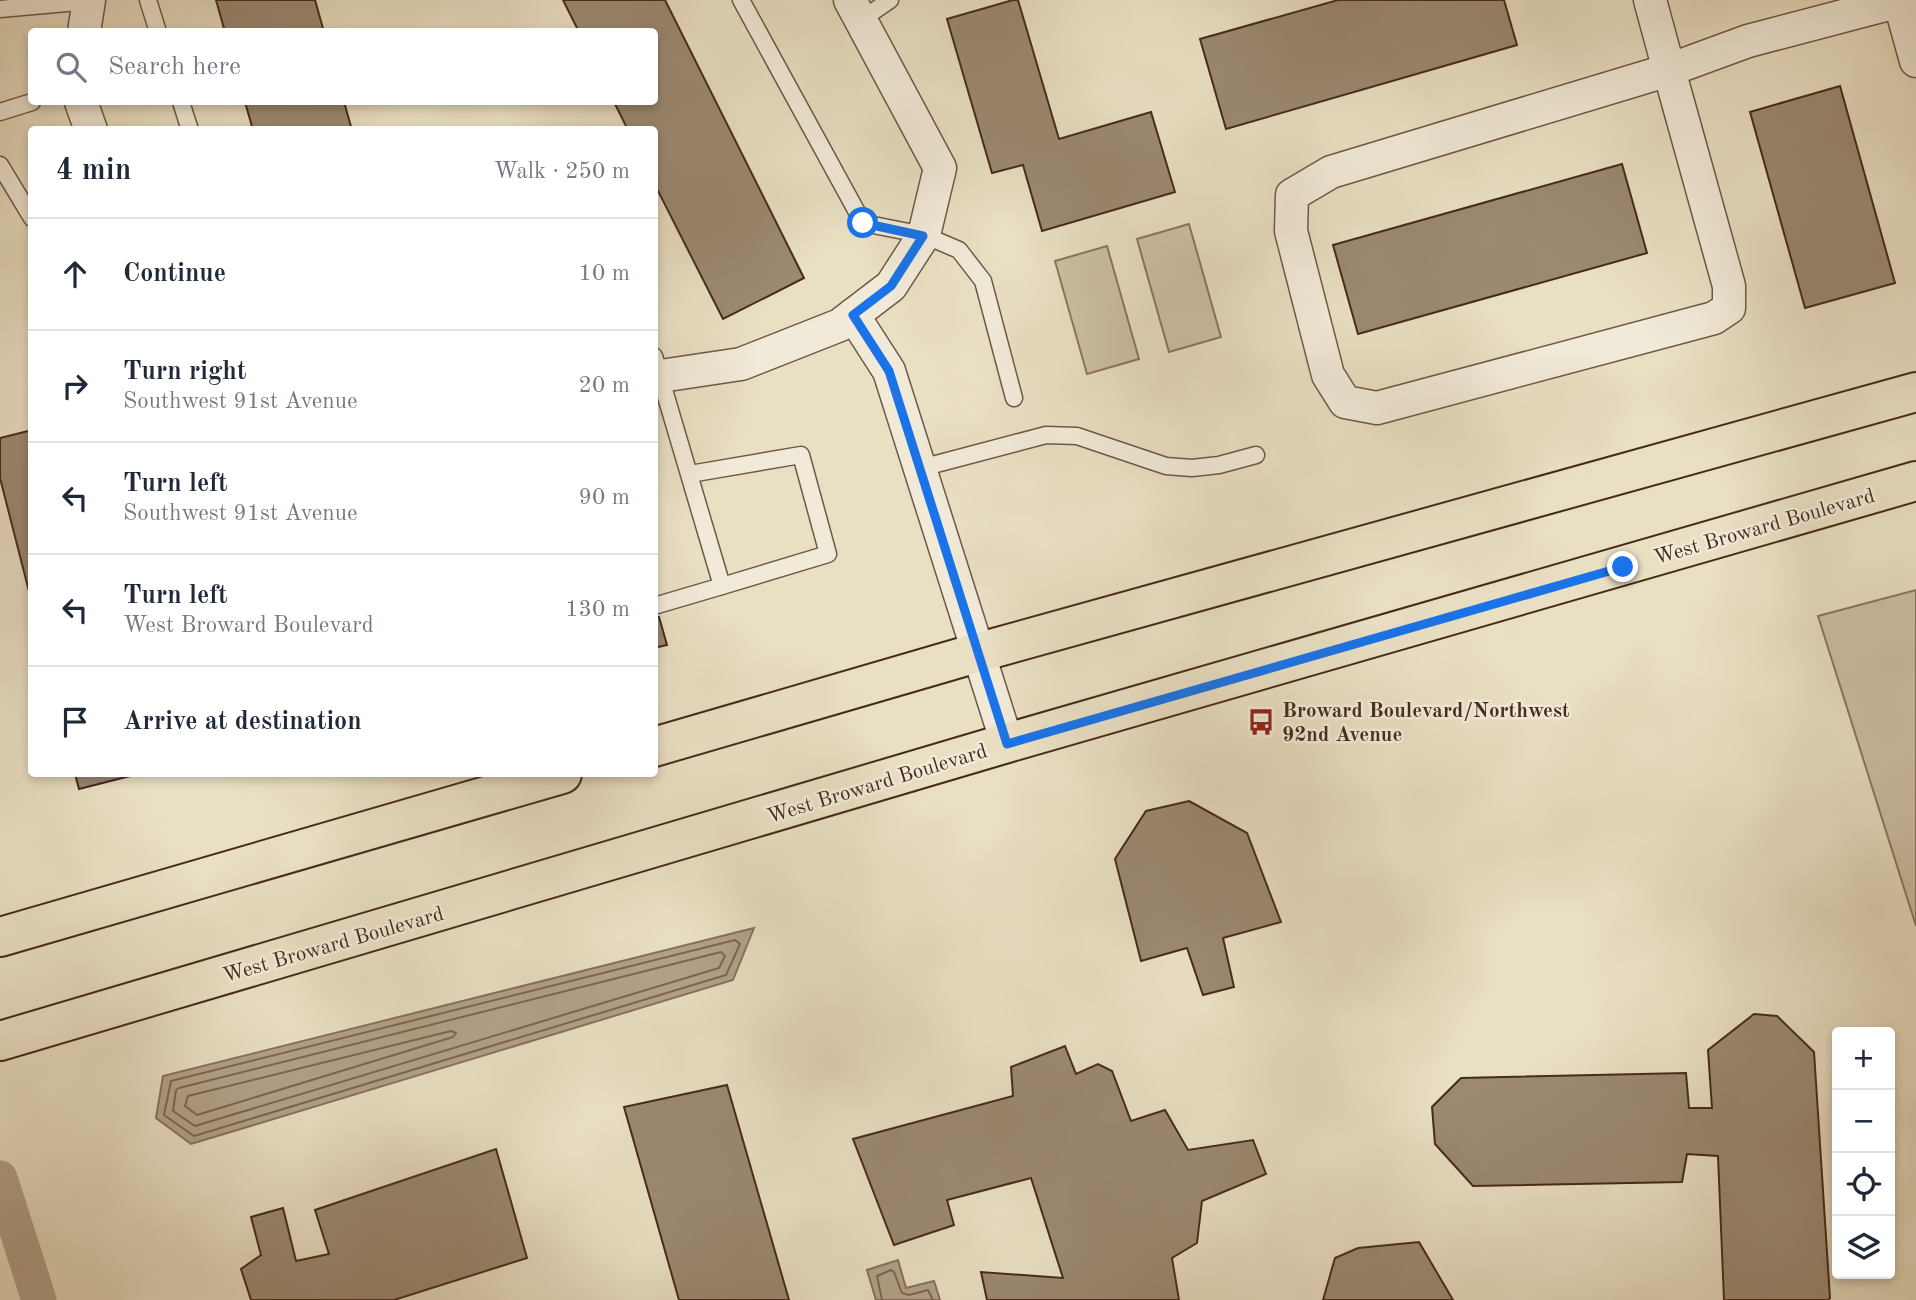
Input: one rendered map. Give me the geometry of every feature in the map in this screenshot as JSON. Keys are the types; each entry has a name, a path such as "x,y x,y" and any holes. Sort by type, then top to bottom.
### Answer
{"main road":[{"path":"658,746 979,652 1916,393"},
{"name":"West Broward Boulevard","path":"0,1041 1007,744 1916,481"},
{"path":"0,937 552,777"}],"street":[{"path":"1650,0 1669,70 1729,286 1729,308 1714,318 1377,408 1345,402 1328,375 1294,244 1291,231 1292,195 1331,172 1669,70 1748,41 1900,0 1916,61"},
{"path":"658,370 741,364 840,325 891,286 923,236 940,169 855,10"},
{"path":"82,105 90,126"},
{"path":"853,315 889,371 1007,744"}],"lane":[{"path":"148,0 157,28"},
{"path":"741,0 863,223 923,236 959,250 983,281 1014,398"},
{"path":"855,10 890,0"},
{"path":"0,9 87,11"},
{"path":"0,112 28,103"},
{"path":"182,105 189,126"},
{"path":"0,165 28,211"},
{"path":"658,373 722,586"},
{"path":"921,468 1046,435 1077,436 1167,466 1192,468 1219,465 1256,455"},
{"path":"658,605 828,554 801,455 690,474"}],"shaded area":[{"path":"1189,224 1221,337 1169,352 1137,239"},
{"path":"1107,246 1139,359 1087,374 1055,261"},
{"path":"1916,590 1916,926 1818,616"}],"water":[{"path":"754,928 733,980 191,1144 156,1118 163,1076"},
{"path":"898,1260 906,1288 934,1281 940,1300 876,1300 867,1270"}],"building":[{"path":"216,0 315,0 323,28 224,28"},
{"path":"563,0 665,0 804,278 723,319 658,191 658,126 626,126 616,105 658,105 658,28 577,28"},
{"path":"1018,0 1059,139 1151,112 1175,192 1042,231 1023,165 992,173 947,19"},
{"path":"1338,0 1504,0 1517,45 1226,129 1200,39"},
{"path":"1840,86 1895,283 1805,308 1750,112"},
{"path":"246,105 345,105 351,126 252,126"},
{"path":"1622,164 1647,253 1358,334 1333,245"},
{"path":"28,431 28,587 0,478 0,438"},
{"path":"658,617 667,645 658,647"},
{"path":"76,777 126,777 79,789"},
{"path":"1189,801 1247,833 1281,922 1223,938 1234,987 1203,995 1187,948 1141,961 1115,859 1146,811"},
{"path":"1754,1014 1777,1016 1814,1052 1830,1298 1828,1300 1724,1300 1718,1156 1687,1154 1682,1182 1473,1186 1435,1144 1432,1107 1461,1078 1686,1073 1689,1108 1712,1108 1708,1050"},
{"path":"1065,1046 1076,1074 1098,1064 1112,1071 1131,1121 1165,1110 1188,1150 1253,1140 1266,1174 1202,1201 1197,1243 1172,1258 1179,1300 987,1300 981,1272 1063,1278 1031,1178 947,1200 954,1225 894,1245 853,1139 1013,1096 1011,1067"},
{"path":"727,1085 789,1300 679,1300 624,1107"},
{"path":"496,1149 527,1258 394,1300 251,1300 241,1269 261,1255 251,1217 283,1208 296,1261 329,1254 315,1210"},
{"path":"1419,1242 1453,1300 1323,1300 1335,1258 1358,1248"}],"waterway":[{"path":"0,1178 39,1300"}],"place":[{"name":"Broward Boulevard/Northwest 92nd Avenue","path":"1261,722"}],"route":[{"path":"863,223 923,236 891,286 853,315 889,371 1007,744 1623,567"}]}
